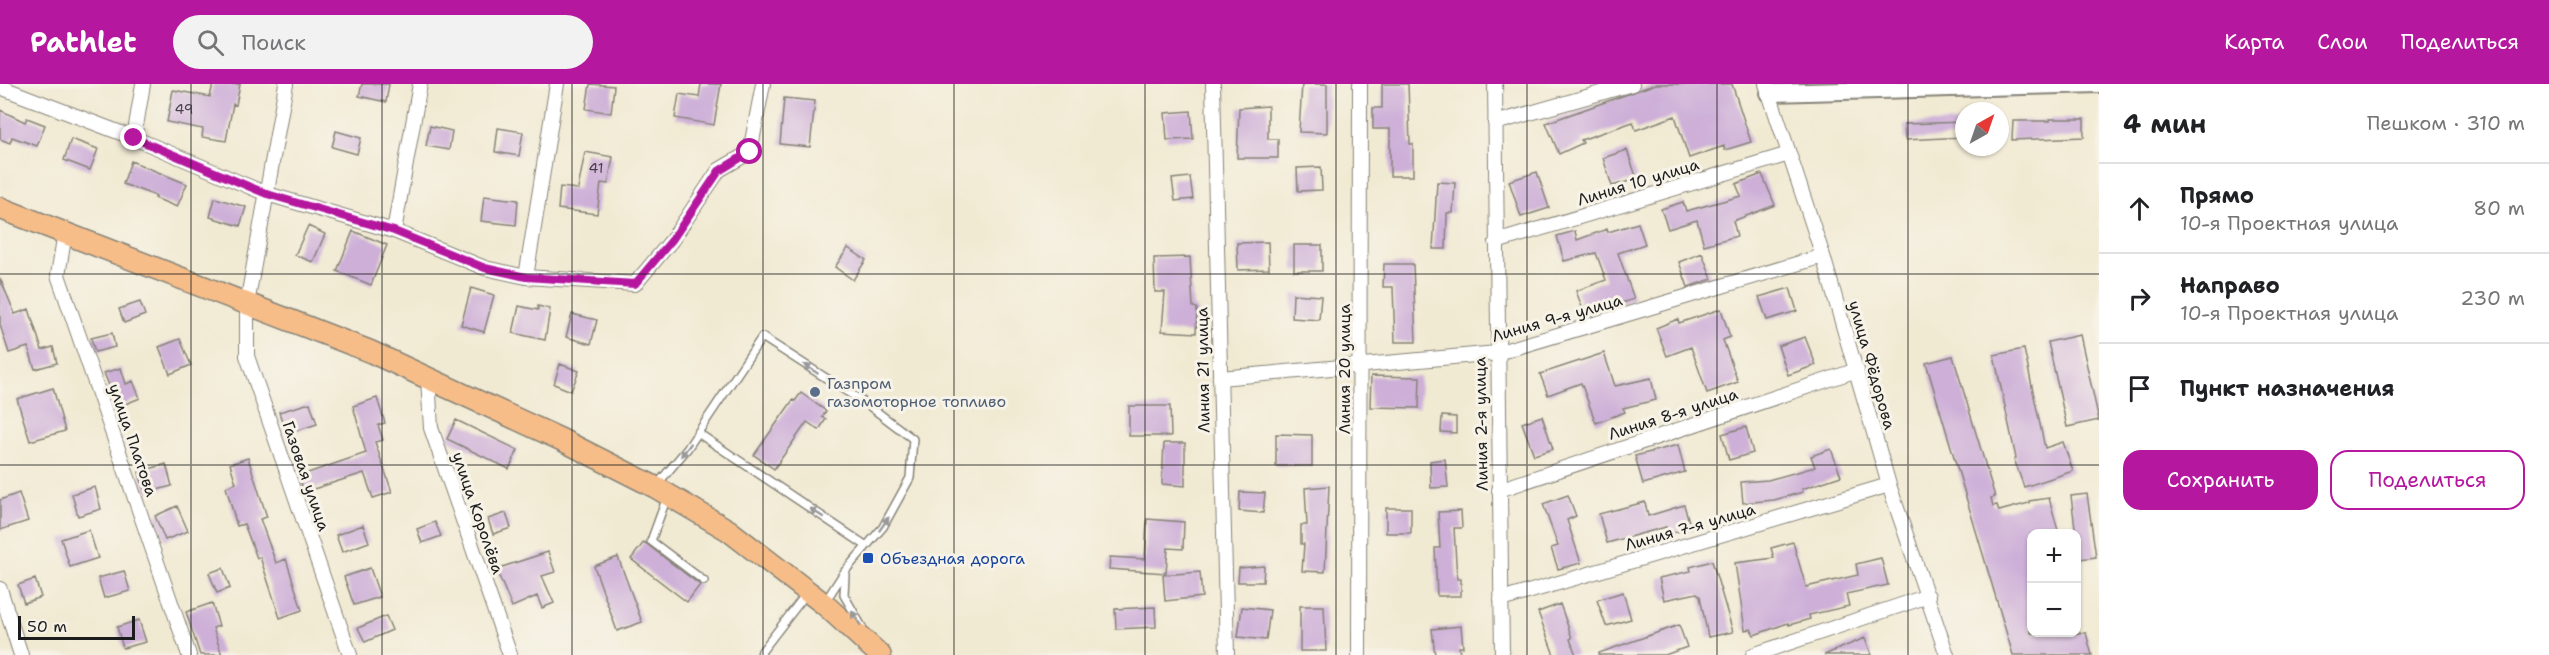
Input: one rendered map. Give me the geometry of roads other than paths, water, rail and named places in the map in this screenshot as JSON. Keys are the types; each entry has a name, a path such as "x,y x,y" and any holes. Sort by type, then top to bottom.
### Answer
{"main road":[{"path":"0,208 369,351 562,440 661,491 728,530 816,598 880,655"}],"street":[{"path":"134,138 144,84"},
{"name":"Газовая улица","path":"286,84 247,304 247,356 350,655"},
{"path":"394,231 420,84"},
{"path":"526,277 557,84"},
{"path":"7,87 267,194 394,231 485,268 526,277 635,284 672,240 719,171 750,152 763,84"},
{"name":"Линия 21 улица","path":"1213,84 1227,655"},
{"name":"Линия 20 улица","path":"1359,655 1360,84"},
{"name":"Линия 2-я улица","path":"1495,84 1502,655"},
{"path":"1495,123 1632,84"},
{"path":"1768,89 2099,84"},
{"name":"улица Фёдорова","path":"1768,89 1823,256 1889,485 1947,655"},
{"name":"Линия 10 улица","path":"1496,242 1789,154"},
{"name":"улица Платова","path":"65,233 58,275 189,655"},
{"name":"Линия 9-я улица","path":"1220,378 1497,353 1823,256"},
{"name":"Линия 8-я улица","path":"1499,489 1857,370"},
{"name":"улица Королёва","path":"428,378 431,428 510,655"},
{"name":"Линия 7-я улица","path":"1501,600 1889,485"},
{"path":"0,589 21,655"},
{"path":"1753,655 1928,596"}],"lane":[{"path":"704,581 651,541 661,491 762,337 868,405 913,439 910,478 883,527 865,545 845,571 762,651 761,655"},
{"path":"698,433 865,545"},
{"path":"845,571 844,596 854,616 889,655"}],"place":[{"name":"Газпром газомоторное топливо","path":"815,392"},
{"name":"Объездная дорога","path":"868,558"}]}
